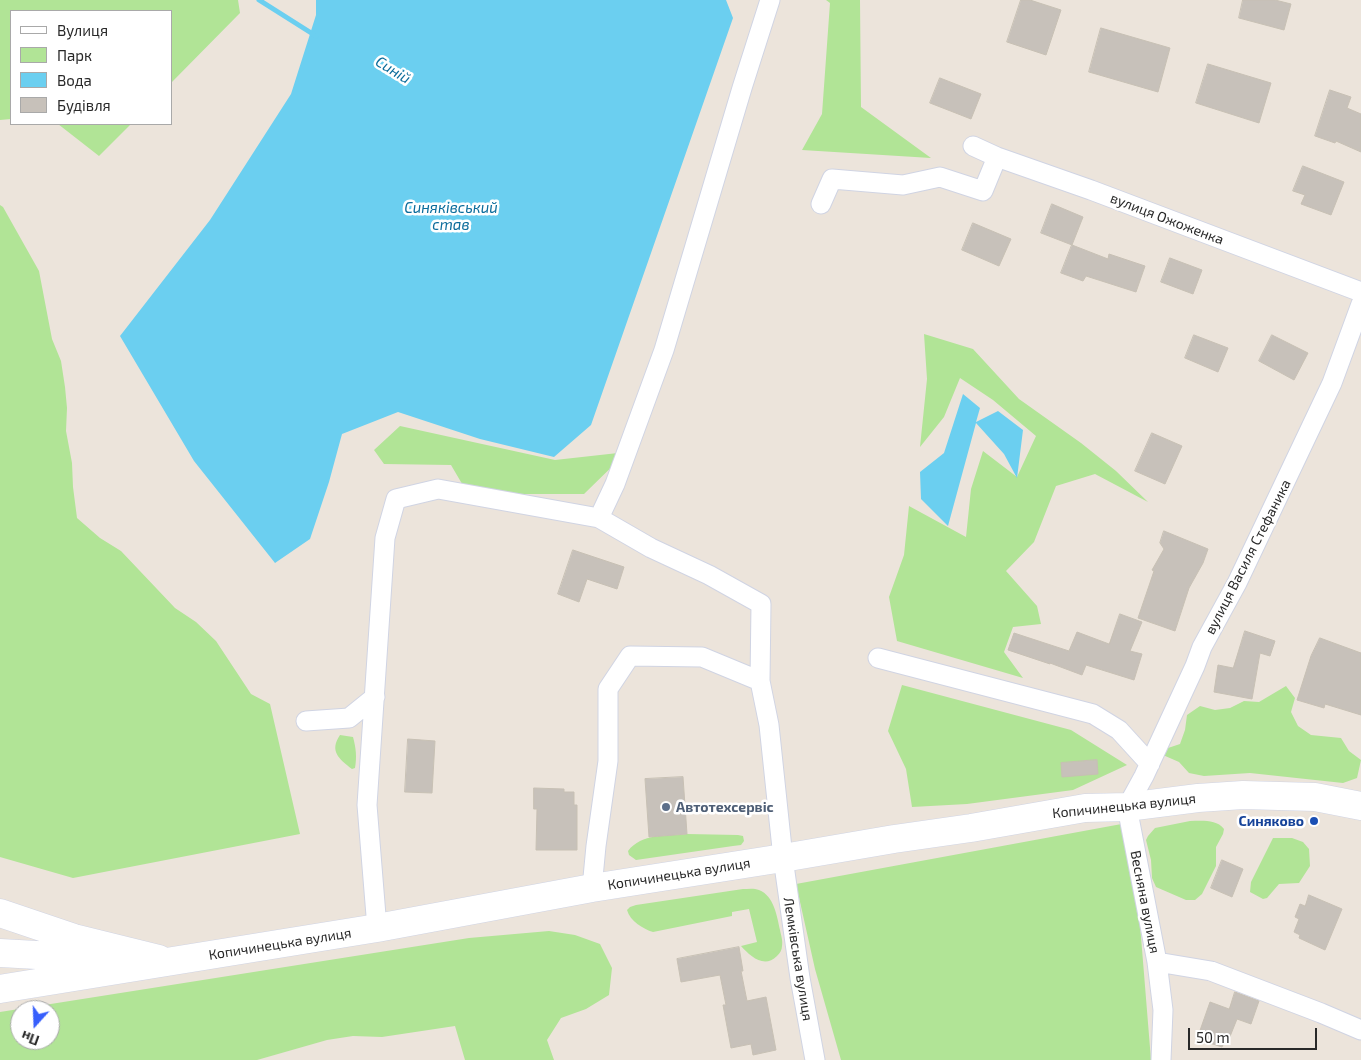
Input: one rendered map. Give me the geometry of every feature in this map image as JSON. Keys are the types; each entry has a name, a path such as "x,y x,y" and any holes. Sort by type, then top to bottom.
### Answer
{"main road":[{"name":"Копичинецька вулиця","path":"0,989 377,928 592,888 1085,808 1127,807 1198,798 1243,796 1316,797 1361,806"},
{"path":"0,913 74,938 170,962"},
{"path":"0,953 170,962"}],"street":[{"path":"377,928 367,806 385,538 396,499 438,489 599,518 615,484 664,350 770,0"},
{"name":"вулиця Ожоженка","path":"973,146 997,157 1361,292"},
{"path":"821,204 832,180 903,185 940,178 983,191 997,157"},
{"name":"вулиця Василя Стефаника","path":"1127,807 1150,764 1202,647 1237,583 1332,383 1361,304"},
{"name":"Лемківська вулиця","path":"599,518 651,548 709,575 761,604 760,680 768,725 783,858 800,978 815,1060"},
{"path":"592,888 608,761 608,689 630,656 702,657 760,680"},
{"path":"878,658 1093,714 1119,730 1150,764"},
{"path":"306,721 349,718 375,697"},
{"name":"Весняна вулиця","path":"1127,807 1157,962 1211,971 1361,1030"},
{"path":"1157,962 1163,1010 1161,1060"}],"green space":[{"path":"0,0 238,0 240,13 172,82 172,10 10,10 10,119 0,120"},
{"path":"826,0 860,0 861,107 931,158 802,150 822,114 830,3"},
{"path":"59,125 130,125 99,156"},
{"path":"0,205 3,207 39,271 52,339 61,361 65,387 67,408 66,431 72,463 77,518 100,538 121,551 175,608 196,622 216,641 251,694 270,704 300,834 73,878 0,857"},
{"path":"924,334 973,349 1019,399 1081,443 1116,471 1148,502 1095,474 1056,486 1034,542 1006,571 1037,606 1041,624 1013,627 1004,652 1023,678 897,641 889,597 904,555 909,506 966,537 971,489 983,451 1017,477 1036,436 993,400 960,378 944,417 920,447 927,379"},
{"path":"400,426 555,460 627,452 584,494 468,494 451,465 384,464 374,450"},
{"path":"902,685 1071,730 1127,765 1073,790 967,804 912,807 906,769 888,731"},
{"path":"1286,686 1295,698 1291,712 1298,726 1311,735 1341,738 1349,751 1361,760 1357,778 1343,783 1250,773 1204,776 1189,773 1179,762 1156,752 1180,744 1185,730 1187,715 1200,706 1215,710 1230,708 1244,701 1259,702"},
{"path":"340,735 353,737 356,752 355,768 352,769 343,762 337,754 335,746"},
{"path":"1190,821 1213,822 1224,829 1216,847 1216,866 1202,894 1195,900 1186,900 1156,887 1152,878 1151,860 1146,840 1155,828"},
{"path":"1127,823 1139,912 1151,1060 841,1060 815,969 796,884"},
{"path":"687,834 738,835 743,836 744,841 741,845 636,860 629,855 628,851 634,845 647,838"},
{"path":"1273,838 1292,838 1303,842 1309,849 1310,866 1299,883 1279,884 1267,898 1263,899 1250,892 1251,882"},
{"path":"743,889 759,890 768,897 774,907 782,938 782,949 772,960 758,960 741,946 757,942 749,909 732,912 732,916 653,932 637,924 627,910 636,905"},
{"path":"549,931 575,935 600,944 612,968 609,995 586,1009 561,1018 547,1040 554,1060 465,1060 455,1026 382,1037 353,1036 327,1040 257,1060 0,1060 0,1012 10,1010 10,1050 60,1050 60,1003 469,938"}],"water":[{"name":"Синяківський став","path":"316,0 726,0 733,18 591,425 554,457 480,439 398,412 342,434 329,482 310,539 275,563 194,461 120,336 210,220 291,94 316,15"},
{"path":"963,394 980,408 976,422 998,411 1023,430 1017,478 1004,454 976,423 948,526 921,499 920,472 944,453"}],"building":[{"path":"1021,0 1030,0 1061,10 1046,55 1007,42"},
{"path":"1243,0 1275,0 1291,4 1284,30 1239,18"},
{"path":"1101,28 1170,48 1158,92 1089,72"},
{"path":"1208,64 1271,83 1259,123 1196,103"},
{"path":"940,78 981,94 971,119 930,103"},
{"path":"1330,90 1351,97 1347,108 1361,114 1361,152 1336,141 1335,143 1315,136"},
{"path":"1303,166 1344,182 1331,215 1301,204 1305,195 1293,191"},
{"path":"1052,204 1083,217 1072,245 1041,233"},
{"path":"973,223 1011,239 999,266 962,250"},
{"path":"1072,245 1108,259 1109,254 1145,266 1136,292 1086,276 1083,281 1061,273"},
{"path":"1170,258 1202,270 1193,294 1161,282"},
{"path":"1194,335 1228,348 1218,372 1185,358"},
{"path":"1272,335 1308,353 1294,380 1259,361"},
{"path":"1152,433 1182,446 1165,484 1135,471"},
{"path":"1164,531 1208,549 1203,563 1189,588 1175,631 1138,618 1154,571 1152,570 1164,549 1160,543"},
{"path":"573,550 624,567 617,589 587,579 579,602 558,594"},
{"path":"1120,614 1142,622 1130,651 1142,654 1134,680 1086,665 1082,675 1008,650 1014,633 1069,651 1077,632 1109,644"},
{"path":"1245,631 1275,641 1270,656 1260,653 1252,699 1214,692 1218,665 1233,668"},
{"path":"1320,638 1361,653 1361,715 1325,704 1324,708 1297,700 1311,656"},
{"path":"408,739 435,741 432,793 405,792"},
{"path":"1097,760 1098,774 1062,777 1061,763"},
{"name":"Автотехсервіс","path":"683,777 687,834 649,837 645,779"},
{"path":"534,788 564,789 564,792 574,792 574,805 577,805 577,850 536,850 537,809 534,809"},
{"path":"1222,860 1243,869 1232,897 1211,888"},
{"path":"1309,895 1342,909 1325,950 1299,938 1300,935 1294,932 1299,919 1295,917 1300,904 1305,906"},
{"path":"739,947 743,971 741,971 747,1001 766,997 776,1050 753,1055 751,1044 731,1048 723,1005 726,1005 720,975 681,982 677,959"},
{"path":"1235,992 1259,1001 1251,1024 1237,1019 1229,1039 1226,1038 1222,1047 1197,1039 1210,1002 1229,1009"}],"waterway":[{"name":"Синій","path":"259,0 316,36"}],"place":[{"name":"Автотехсервіс","path":"666,807"},
{"name":"Синяково","path":"1314,821"}]}
